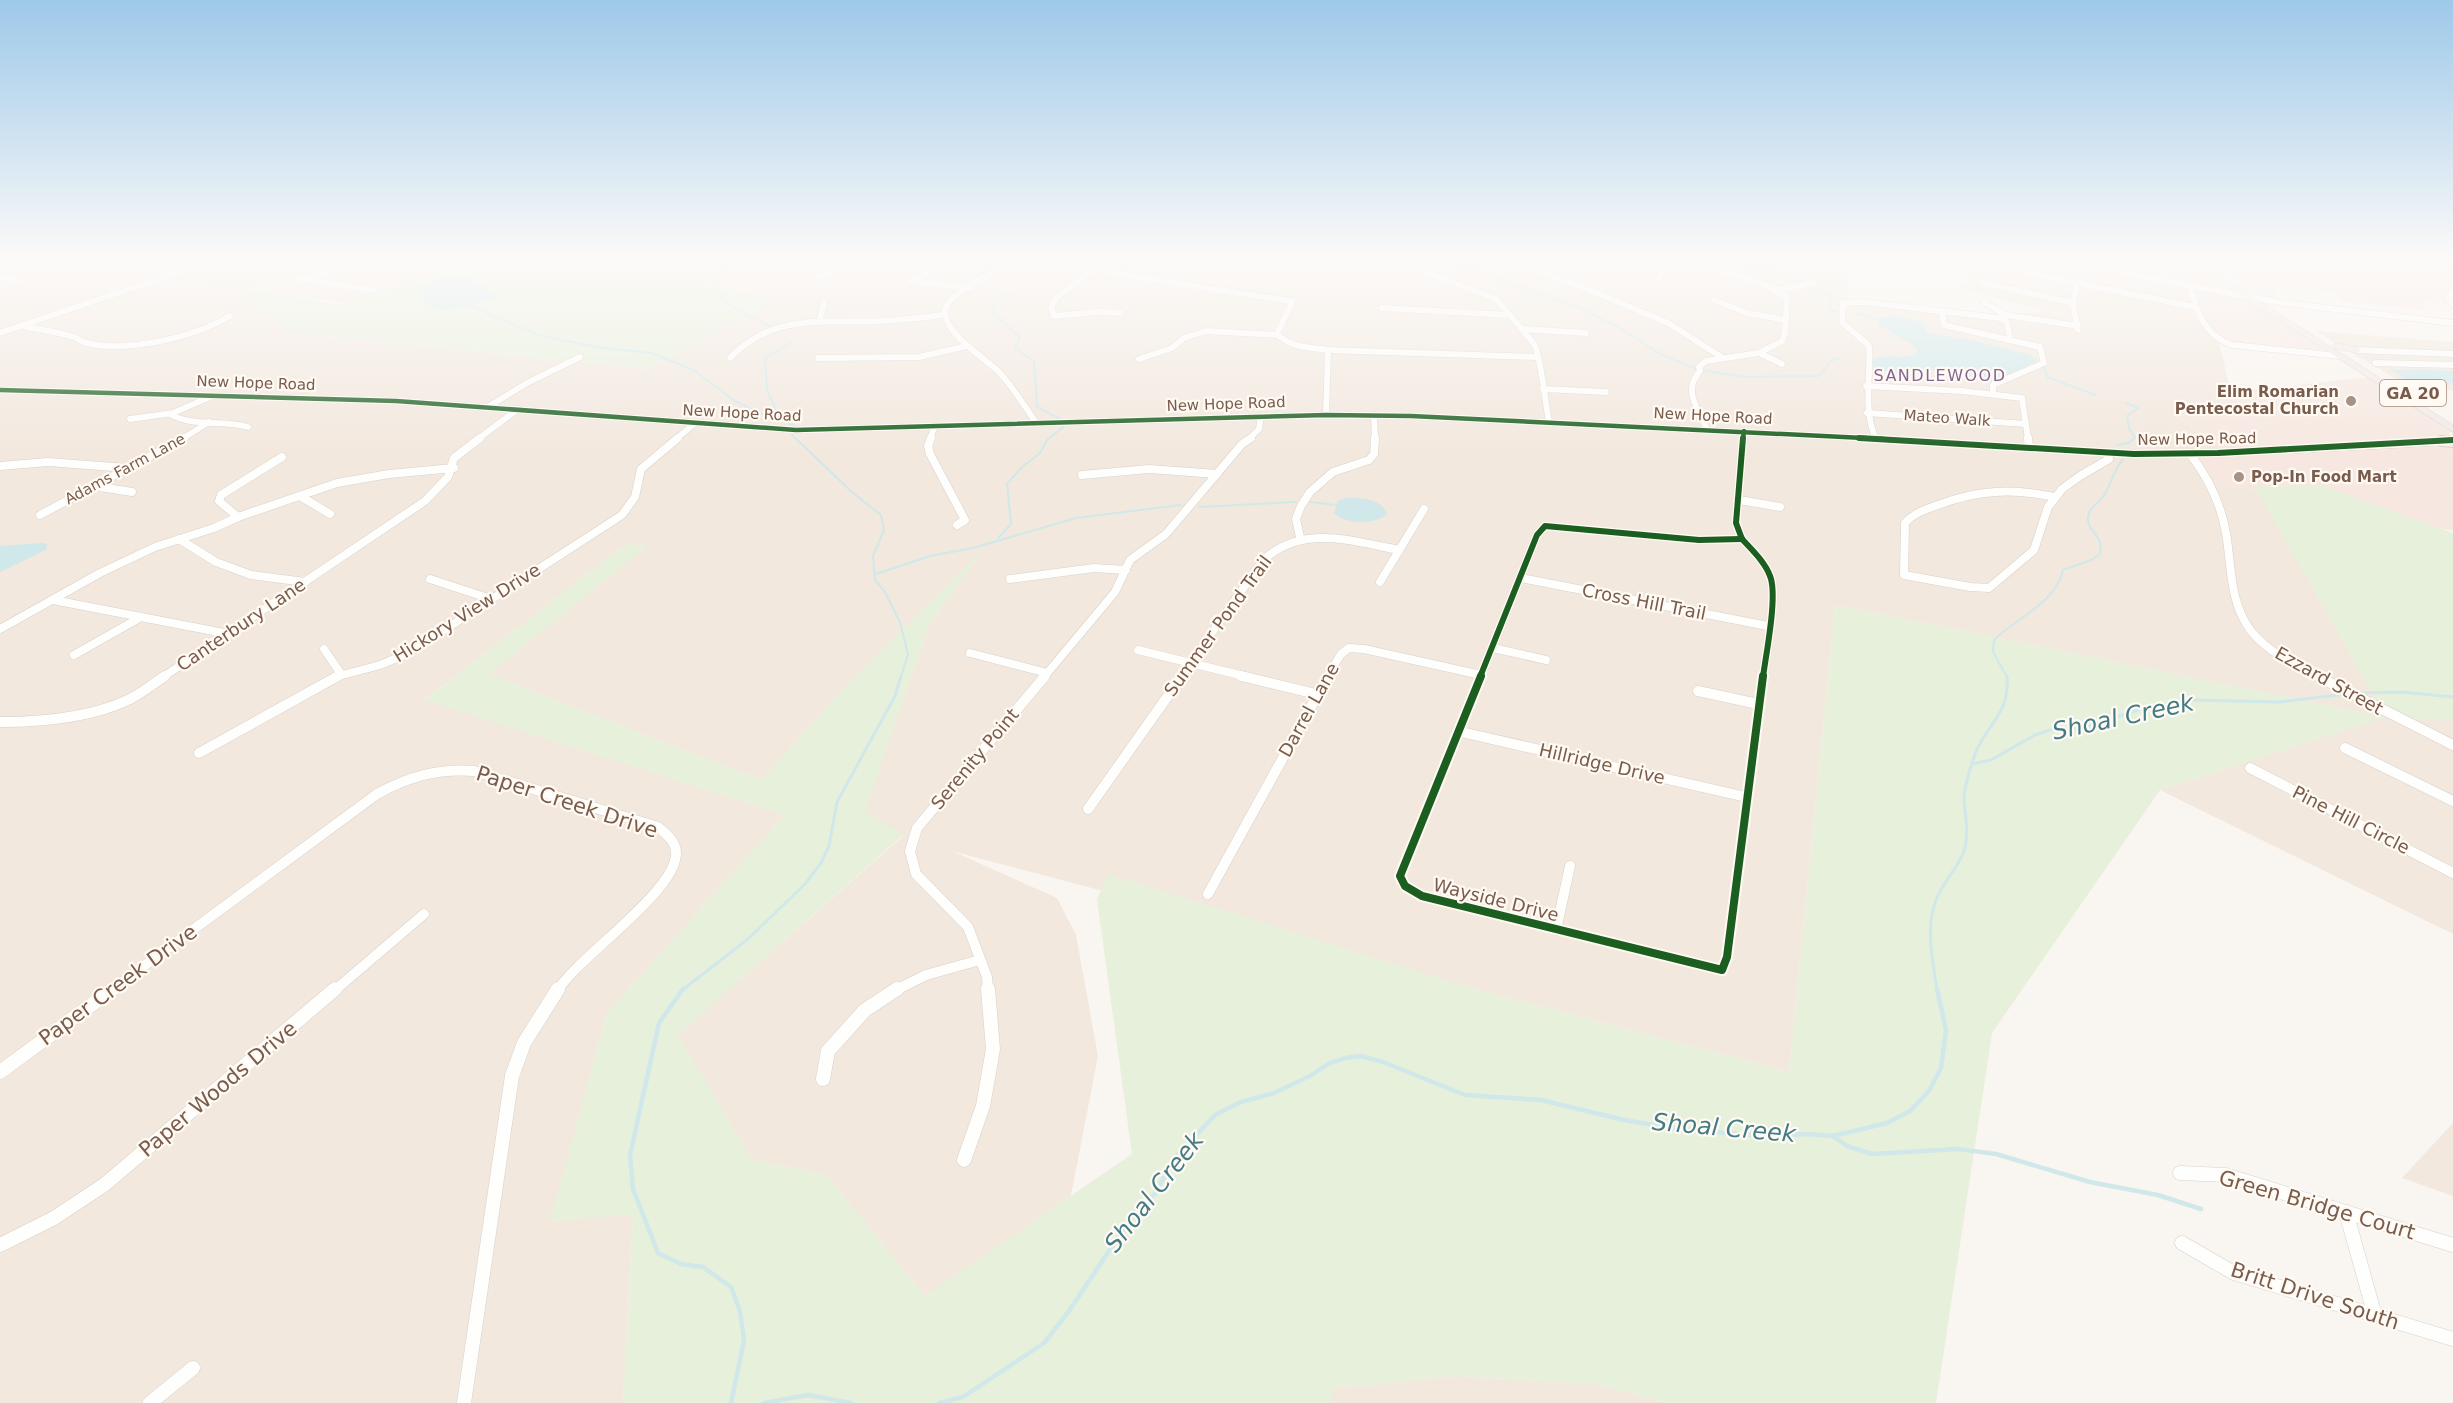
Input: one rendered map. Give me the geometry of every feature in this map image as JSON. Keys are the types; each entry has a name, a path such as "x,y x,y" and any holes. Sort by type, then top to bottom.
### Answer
{"highway":[{"name":"GA 20","path":"2288,323 2453,429"},
{"path":"2300,323 2335,346 2356,354"},
{"name":"GA 20","path":"2356,354 2453,419"}],"main road":[{"path":"2441,441 2453,441"}],"street":[{"path":"0,333 29,323"},
{"path":"22,326 73,338 80,343 95,345 178,337 220,323"},
{"path":"730,358 736,349 762,333 780,327 808,323"},
{"path":"949,323 967,346 999,372 1036,424"},
{"path":"1277,335 1282,323"},
{"path":"1516,323 1535,345 1549,422"},
{"path":"1669,323 1723,358"},
{"path":"1707,429 1699,408 1690,394 1690,384 1700,371 1699,367 1706,362 1759,352 1782,341 1785,323"},
{"path":"1844,323 1869,346 1866,386 1867,413 1875,437"},
{"path":"1944,323 2040,347 2044,363 1993,385 1993,394"},
{"path":"2007,323 2010,339"},
{"path":"2053,323 2078,328 2077,323"},
{"path":"2204,323 2220,341 2226,344 2339,356"},
{"path":"1522,329 1586,333"},
{"path":"1139,359 1172,348 1184,339 1206,332 1277,335 1294,346 1328,350 1536,357"},
{"path":"818,358 919,357 967,346"},
{"path":"1326,415 1328,350"},
{"path":"1759,352 1782,364"},
{"path":"2356,354 2453,354"},
{"path":"489,406 529,382 579,357"},
{"path":"2375,363 2453,365"},
{"path":"2004,382 2011,387 2012,396"},
{"path":"1866,386 2022,398 2029,448"},
{"path":"1543,389 1606,392"},
{"name":"New Hope Road","path":"0,390 214,395 489,406 694,424 821,431 1261,416 1374,415 1875,437 2107,453 2190,454 2441,441"},
{"path":"130,419 170,414 214,395"},
{"name":"Canterbury Lane","path":"0,722 21,723 63,719 95,712 130,699 425,501 441,486 454,468 454,458 518,409"},
{"name":"Mateo Walk","path":"1867,413 2026,424"},
{"path":"170,414 186,422 240,423 248,427"},
{"path":"1300,537 1296,519 1298,512 1319,481 1328,474 1372,458 1374,415"},
{"name":"Serenity Point","path":"964,1160 982,1106 993,1049 987,977 968,927 916,874 910,850 916,828 1115,592 1130,560 1166,534 1242,444 1258,433 1262,426 1261,416"},
{"name":"Adams Farm Lane","path":"39,515 176,443 209,422"},
{"name":"Hickory View Drive","path":"199,753 341,674 380,666 407,654 622,515 635,497 641,469 694,424"},
{"path":"933,428 928,446 965,520 957,525"},
{"path":"1742,539 1736,523 1744,431"},
{"path":"2054,497 2029,492 1983,491 1958,497 1915,514 1905,523 1904,575 1981,589 1996,585 2034,550 2038,543 2043,519 2054,497 2075,478 2109,459 2107,453"},
{"name":"Ezzard Street","path":"2190,454 2213,493 2225,524 2234,599 2246,625 2260,641 2284,659 2453,746"},
{"path":"238,517 219,501 221,495 282,457"},
{"path":"0,466 79,462 127,468"},
{"path":"0,629 146,551 238,517 348,482 389,474 454,468"},
{"path":"1082,475 1102,471 1173,468 1217,474"},
{"path":"93,486 132,492"},
{"path":"300,496 330,514"},
{"path":"1739,500 1780,507"},
{"path":"1380,582 1424,509"},
{"name":"Wayside Drive","path":"1545,526 1699,540 1742,539 1767,568 1772,579 1773,597 1727,957 1722,970 1422,896 1405,886 1400,876 1521,578 1537,535 1545,526"},
{"name":"Summer Pond Trail","path":"1088,808 1276,546 1300,537 1399,550"},
{"path":"179,539 216,562 251,576 305,582"},
{"path":"1010,579 1094,568 1126,570"},
{"name":"Cross Hill Trail","path":"1521,578 1768,626"},
{"path":"430,579 491,598"},
{"path":"53,600 229,634"},
{"path":"74,655 141,617"},
{"name":"Darrel Lane","path":"1208,894 1341,654 1349,648 1364,649 1481,675"},
{"path":"1493,648 1546,660"},
{"path":"324,649 341,674"},
{"path":"1138,650 1317,694"},
{"path":"970,653 1047,673"},
{"path":"1698,691 1758,704"},
{"name":"Hillridge Drive","path":"1457,731 1746,797"},
{"path":"2345,748 2453,801"},
{"name":"Paper Creek Drive","path":"0,1072 394,783 417,775 458,768 658,827 670,836 677,847 676,861 665,882 560,986 524,1043 512,1076 464,1403"},
{"name":"Pine Hill Circle","path":"2250,768 2453,873"},
{"path":"1556,930 1570,866"},
{"name":"Paper Woods Drive","path":"0,1245 62,1214 104,1185 424,914"},
{"path":"823,1079 828,1051 865,1010 893,991 926,975 980,960"},
{"name":"Green Bridge Court","path":"2180,1173 2225,1175 2453,1245"},
{"path":"2346,1212 2375,1316"},
{"name":"Britt Drive South","path":"2182,1243 2234,1273 2453,1339"},
{"path":"150,1403 193,1368"}],"shaded area":[{"path":"0,323 278,323 288,332 647,369 732,323 2201,323 2219,343 2231,392 2174,414 2223,450 2182,456 2192,461 2205,484 2257,489 2386,717 2453,720 2453,934 2160,790 2385,717 1835,605 1789,1072 952,851 1057,898 1076,935 1098,1056 1065,1226 925,1296 827,1176 752,1159 677,1035 903,836 864,812 929,625 982,552 859,672 761,780 488,674 647,546 626,544 426,699 785,815 607,1013 551,1221 633,1214 623,1403 0,1403"},
{"path":"2207,323 2284,323 2325,351 2226,342"},
{"path":"2315,331 2453,342 2453,390 2426,391 2408,386"},
{"path":"2370,377 2450,432 2449,435 2397,441 2223,450 2174,414 2231,392"},
{"path":"2453,445 2453,531 2257,489 2214,485 2199,460 2200,457"},
{"path":"2453,1123 2453,1196 2402,1178"},
{"path":"1456,1376 1596,1384 1667,1403 1332,1403 1330,1389"}],"green space":[{"path":"278,323 732,323 647,369 288,332"},
{"path":"2322,486 2453,533 2453,720 2386,717 2255,487"},
{"path":"626,544 648,546 489,674 761,780 859,672 985,548 929,625 865,811 903,835 678,1035 752,1159 827,1176 925,1296 1132,1154 1097,899 1109,874 1471,988 1789,1072 1835,605 2386,717 2160,790 1992,1033 1936,1403 1667,1403 1596,1384 1456,1376 1331,1389 1332,1403 623,1403 633,1215 550,1221 607,1013 785,815 425,700"}],"water":[{"path":"1924,323 1928,333 1972,340 2027,354 2038,360 1993,382 1946,369 1904,373 1878,371 1874,368 1873,359 1907,356 1918,352 1914,346 1877,324"},
{"path":"2391,370 2453,371 2453,383 2443,384 2446,387 2437,388 2423,386"},
{"path":"1345,498 1375,502 1387,514 1368,522 1346,520 1334,513 1338,501"},
{"path":"47,544 46,550 0,572 0,546"}],"waterway":[{"path":"511,323 538,335 595,347 652,353 695,371 735,401 767,417 780,419"},
{"path":"765,323 770,326"},
{"path":"1005,323 1020,338 1015,348 1034,361 1037,407 1060,419"},
{"path":"1610,323 1660,354 1696,369"},
{"path":"780,419 767,390 765,358 791,343"},
{"path":"1705,371 1747,377 1819,376 1831,361 1840,358"},
{"path":"2034,364 2045,368 2047,377 2096,395"},
{"path":"2117,445 2129,443 2135,437 2129,429 2127,416 2138,408 2126,403"},
{"path":"780,419 796,427"},
{"path":"998,538 1011,524 1007,484 1022,467 1040,453 1047,440 1063,427"},
{"path":"792,435 853,493 881,515 884,530 873,556 875,580 885,592 900,622 908,654 901,677"},
{"path":"2007,677 1993,652 1994,640 2044,601 2059,582 2063,570 2091,560 2100,554 2100,543 2089,525 2088,516 2106,493 2123,459"},
{"path":"1199,507 1296,502"},
{"path":"1311,502 1335,505"},
{"path":"876,574 930,556 973,548 1076,518 1181,505"},
{"path":"682,990 748,939 805,884 821,863 829,846 837,802 895,696 901,676"},
{"name":"Shoal Creek","path":"1937,991 1930,933 1933,911 1939,893 1959,862 1965,848 1966,782 1980,743 1997,718 2005,700 2007,677"},
{"name":"Shoal Creek","path":"2359,693 2402,692 2453,697"},
{"name":"Shoal Creek","path":"1972,764 1991,760 2035,735 2050,730 2082,728 2138,710 2194,700 2278,702 2340,695"},
{"name":"Shoal Creek","path":"1833,1136 1887,1123 1910,1111 1929,1091 1941,1068 1946,1030 1937,989"},
{"path":"682,990 659,1023 630,1155 633,1189 658,1253 681,1264 703,1267 731,1287 740,1311 744,1340 731,1403"},
{"name":"Shoal Creek","path":"939,1403 963,1397 1044,1343 1069,1311 1139,1206 1156,1193 1172,1161 1215,1115 1241,1102 1274,1093 1310,1076 1328,1064 1345,1058 1361,1056 1383,1062 1465,1095 1541,1100 1624,1120 1677,1129 1764,1136 1807,1134 1833,1136"},
{"path":"1833,1136 1847,1146 1872,1154 1958,1149 1996,1154 2090,1182 2158,1195 2201,1209"},
{"name":"Shoal Creek","path":"764,1403 808,1395 851,1403"}],"cycle path":[{"path":"0,390 396,401 796,430 1326,415 1411,416 1744,431 2134,454 2218,453 2453,440"},
{"path":"1742,539 1699,540 1545,526 1537,535 1400,876 1405,886 1422,896 1722,970 1727,957 1773,596 1772,579 1767,568 1742,539 1736,523 1744,431"}],"place":[{"name":"Elim Romarian Pentecostal Church","path":"2351,401"},
{"name":"Pop-In Food Mart","path":"2239,477"}],"district":[{"name":"SANDLEWOOD","path":"1940,375"}]}
